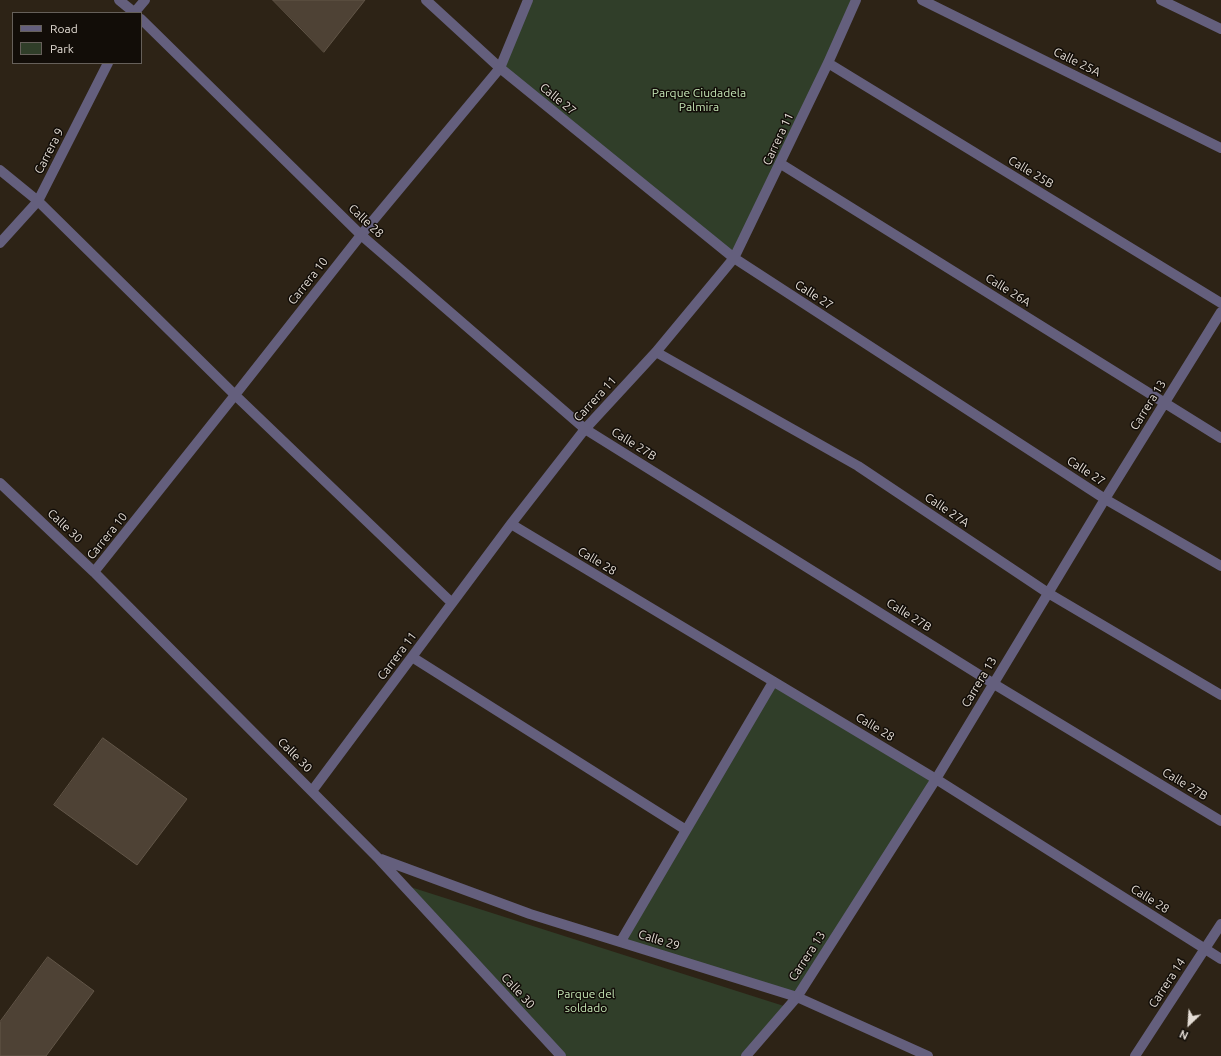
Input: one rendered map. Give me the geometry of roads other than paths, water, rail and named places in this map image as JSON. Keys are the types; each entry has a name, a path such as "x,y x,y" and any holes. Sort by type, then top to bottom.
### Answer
{"street":[{"name":"Calle 28","path":"119,0 134,12"},
{"path":"137,12 145,0"},
{"name":"Calle 27","path":"426,0 500,68 734,258 1105,499 1221,566"},
{"name":"Carrera 10","path":"94,572 236,395 361,235 500,68 528,0"},
{"name":"Carrera 11","path":"312,791 511,524 585,429 656,352 734,258 781,164 856,0"},
{"name":"Calle 25A","path":"922,0 1221,148"},
{"path":"1161,0 1221,29"},
{"name":"Calle 28","path":"142,20 361,235 585,429"},
{"name":"Calle 25B","path":"828,63 1221,303"},
{"name":"Carrera 9","path":"0,242 38,201 107,64"},
{"name":"Calle 26A","path":"781,164 1221,438"},
{"path":"0,170 38,201 236,395 452,603"},
{"name":"Carrera 13","path":"746,1056 797,997 936,779 1105,499 1221,312"},
{"name":"Calle 27A","path":"656,352 858,466 1048,593 1221,695"},
{"name":"Calle 27B","path":"585,429 994,684 1221,821"},
{"name":"Calle 30","path":"0,483 94,572 379,859 561,1056"},
{"name":"Calle 28","path":"511,524 936,779 1221,959"},
{"path":"412,657 686,830"},
{"path":"621,941 774,682"},
{"name":"Calle 29","path":"379,859 530,914 621,941 797,997 928,1056"},
{"name":"Carrera 14","path":"1135,1056 1221,924"}],"park label":[{"name":"Parque Ciudadela Palmira","path":"699,100"},
{"name":"Parque del soldado","path":"586,1001"}]}
